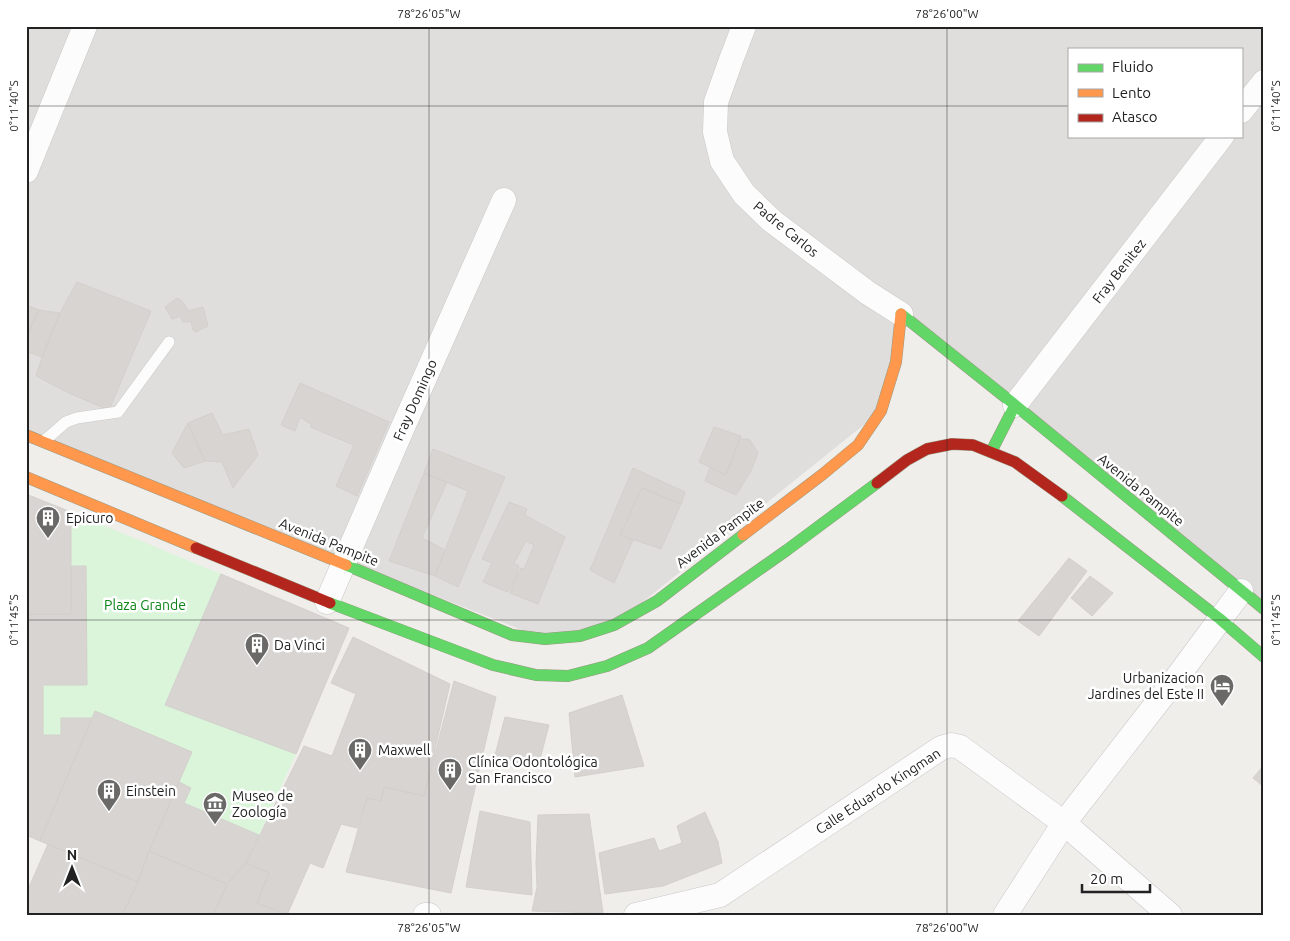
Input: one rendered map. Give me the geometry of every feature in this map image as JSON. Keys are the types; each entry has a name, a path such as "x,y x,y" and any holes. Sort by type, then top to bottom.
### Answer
{"street":[{"path":"26,171 85,26"},
{"name":"Padre Carlos","path":"744,26 716,102 715,132 722,161 744,194 772,221 858,286 901,314"},
{"path":"1242,111 1264,82"},
{"name":"Fray Benitez","path":"1016,405 1220,138"},
{"name":"Fray Domingo","path":"327,602 402,427 504,200"},
{"name":"Avenida Pampite","path":"901,314 1016,405 1264,609"},
{"name":"Avenida Pampite","path":"26,435 512,635 545,639 580,636 614,625 657,600 826,478 858,445 880,411 896,362 901,314"},
{"path":"991,452 1016,405"},
{"path":"26,477 327,602 493,665 536,675 568,676 607,666 648,648 787,550 845,500 907,460 927,449 952,444 973,445 1015,462 1049,486 1220,619 1264,657"},
{"path":"1006,915 1064,824 1241,591"},
{"name":"Calle Eduardo Kingman","path":"636,915 714,905 941,748 951,745 960,747 1064,824 1170,915"}],"lane":[{"path":"42,442 66,422 77,418 118,412 169,342"}],"shaded area":[{"path":"26,26 1264,26 1264,609 902,315 881,411 614,625 545,639 26,435"}],"green space":[{"name":"Plaza Grande","path":"71,512 221,574 165,704 296,754 259,835 184,803 191,788 179,782 192,752 95,711 92,718 61,718 61,735 43,735 43,685 87,684 86,567 71,566"}],"building":[{"path":"77,282 151,311 109,410 71,394 36,376 60,313"},
{"path":"177,298 181,300 189,311 203,307 208,326 196,332 193,330 191,322 183,322 180,316 172,319 165,307"},
{"path":"26,305 39,310 26,338"},
{"path":"39,310 60,313 42,357 26,351 26,338"},
{"path":"300,383 389,422 357,496 336,486 354,445 310,427 312,425 300,417 295,431 281,425"},
{"path":"212,413 223,435 249,429 258,455 233,488 222,462 205,461 188,423"},
{"path":"188,423 205,461 184,468 172,453"},
{"path":"714,427 741,436 726,475 699,462"},
{"path":"740,439 749,439 758,453 751,471 736,495 705,481 710,467 726,475"},
{"path":"433,449 505,477 458,587 435,576 468,491 424,473"},
{"path":"633,468 685,492 681,504 642,488 620,535 633,540 614,583 590,570"},
{"path":"424,473 447,482 422,538 445,550 435,576 389,561"},
{"path":"642,488 681,504 661,549 620,535"},
{"name":"Epicuro","path":"26,494 71,512 71,614 26,614"},
{"path":"509,502 527,509 525,515 565,537 538,604 510,593 521,568 524,569 534,545 526,541 514,563 519,566 515,580 508,592 483,582 492,563 482,559"},
{"path":"1069,558 1087,571 1039,636 1018,621"},
{"path":"71,566 86,566 87,685 43,685 43,735 61,735 61,718 92,718 40,841 26,835 26,614 71,614"},
{"name":"Da Vinci","path":"221,574 349,628 296,754 165,705"},
{"path":"1090,576 1113,593 1092,616 1071,598"},
{"name":"Maxwell","path":"353,637 450,684 424,796 384,787 381,801 367,798 357,828 341,824 323,868 310,863 287,915 257,903 269,873 246,863 304,746 332,756 356,694 331,683"},
{"name":"Clínica Odontológica San Francisco","path":"454,681 496,697 451,893 346,872 367,798 381,801 384,787 424,796"},
{"path":"622,695 644,766 575,777 569,713"},
{"name":"Einstein","path":"95,711 192,752 149,851 138,882 40,841"},
{"path":"505,717 549,725 538,767 494,759"},
{"path":"1264,765 1264,787 1253,778"},
{"path":"179,782 191,788 184,803 259,835 246,863 227,884 149,851"},
{"path":"480,811 530,822 532,895 466,887"},
{"path":"705,812 718,842 722,863 663,886 605,894 599,853 654,838 659,851 682,843 677,826"},
{"path":"589,814 603,913 532,911 537,887 538,815"},
{"path":"48,844 138,882 122,915 26,915 26,894"},
{"path":"149,851 227,884 213,915 122,915 138,882"},
{"path":"246,863 269,873 257,903 279,912 278,915 213,915 227,884"}],"traffic: fast":[{"path":"901,314 1264,609"},
{"path":"991,452 1015,405"},
{"path":"330,603 493,665 536,675 568,676 607,666 648,648 787,550 877,483"},
{"path":"1062,496 1220,619 1264,657"},
{"path":"346,565 512,635 545,639 580,636 614,625 657,601 743,535"}],"traffic: slow":[{"path":"743,535 858,445 881,411 896,362 901,314"},
{"path":"26,435 346,565"},
{"path":"26,477 196,548"}],"traffic: jam":[{"path":"877,483 907,460 927,449 952,444 973,445 1015,462 1062,496"},
{"path":"196,548 330,603"}],"place":[{"name":"Epicuro","path":"48,539"},
{"name":"Da Vinci","path":"257,666"},
{"name":"Urbanizacion Jardines del Este II","path":"1222,707"},
{"name":"Maxwell","path":"360,771"},
{"name":"Clínica Odontológica San Francisco","path":"450,791"},
{"name":"Einstein","path":"109,812"},
{"name":"Museo de Zoología","path":"215,825"}]}
